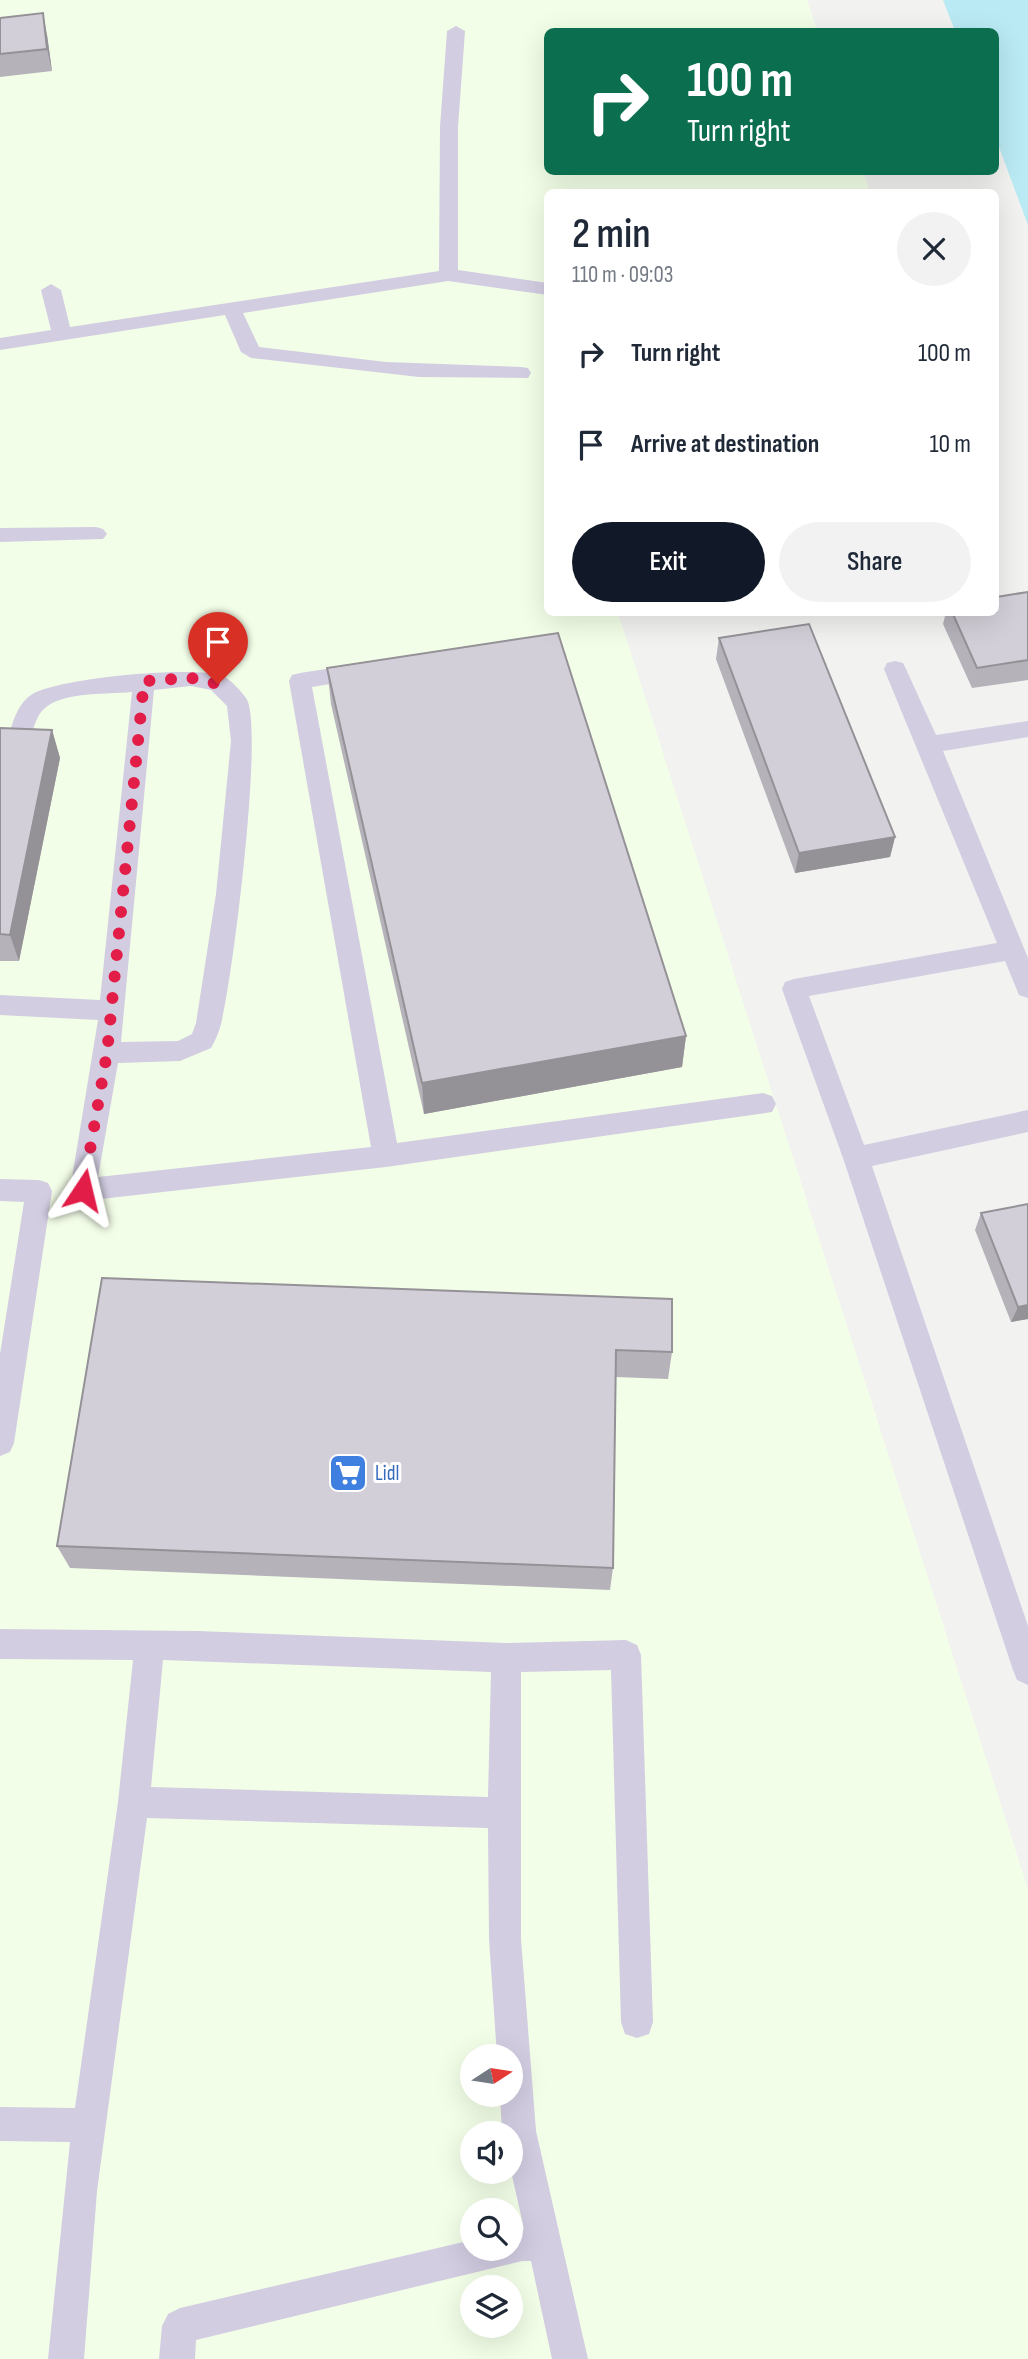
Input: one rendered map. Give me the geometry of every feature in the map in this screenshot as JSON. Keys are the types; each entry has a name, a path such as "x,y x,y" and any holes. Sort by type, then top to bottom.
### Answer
{"lane":[{"path":"448,275 449,127 456,31"},
{"path":"0,344 448,275 544,288"},
{"path":"51,290 62,335"},
{"path":"232,309 251,352 326,363 449,374 521,373"},
{"path":"0,535 96,534"},
{"path":"386,1156 300,681 392,666"},
{"path":"895,668 1028,988"},
{"path":"14,757 28,714 38,701 62,691 191,678 218,684 238,704 242,741 229,880 209,1023 202,1041 180,1051 107,1053"},
{"path":"144,681 107,1053 83,1190 386,1156 763,1104"},
{"path":"929,745 1028,729"},
{"path":"1012,950 794,989 856,1158 1027,1663"},
{"path":"0,1005 110,1011"},
{"path":"856,1158 1028,1122"},
{"path":"0,1190 39,1191 8,1350 0,1443"},
{"path":"0,1644 149,1646 506,1658 626,1656 637,2022"},
{"path":"66,2359 80,2191 135,1802 149,1646"},
{"path":"506,1658 503,1813 505,1939 519,2131 520,2198"},
{"path":"135,1802 503,1813"},
{"path":"0,2124 89,2125"},
{"path":"523,2251 570,2359"},
{"path":"177,2359 180,2326 460,2260"}],"shaded area":[{"path":"0,0 807,0 816,28 544,28 544,175 864,175 869,189 544,189 544,616 619,616 1028,1889 1028,2359 0,2359"},
{"path":"943,0 1028,0 1028,225 999,147 999,28 954,28"}],"building":[{"path":"43,13 47,49 0,54 0,18"},
{"path":"1028,592 1028,660 977,668 954,616 999,616 999,597"},
{"path":"809,624 895,837 799,853 719,638"},
{"path":"558,633 686,1036 422,1083 327,668"},
{"path":"0,728 52,730 10,935 0,934"},
{"path":"1028,1204 1028,1305 1018,1307 981,1213"},
{"name":"Lidl","path":"102,1278 672,1299 672,1352 616,1350 613,1568 57,1546"}],"place":[{"name":"Lidl","path":"348,1473"}],"route":[{"path":"83,1190 107,1053 144,681 191,678 218,684"}]}
